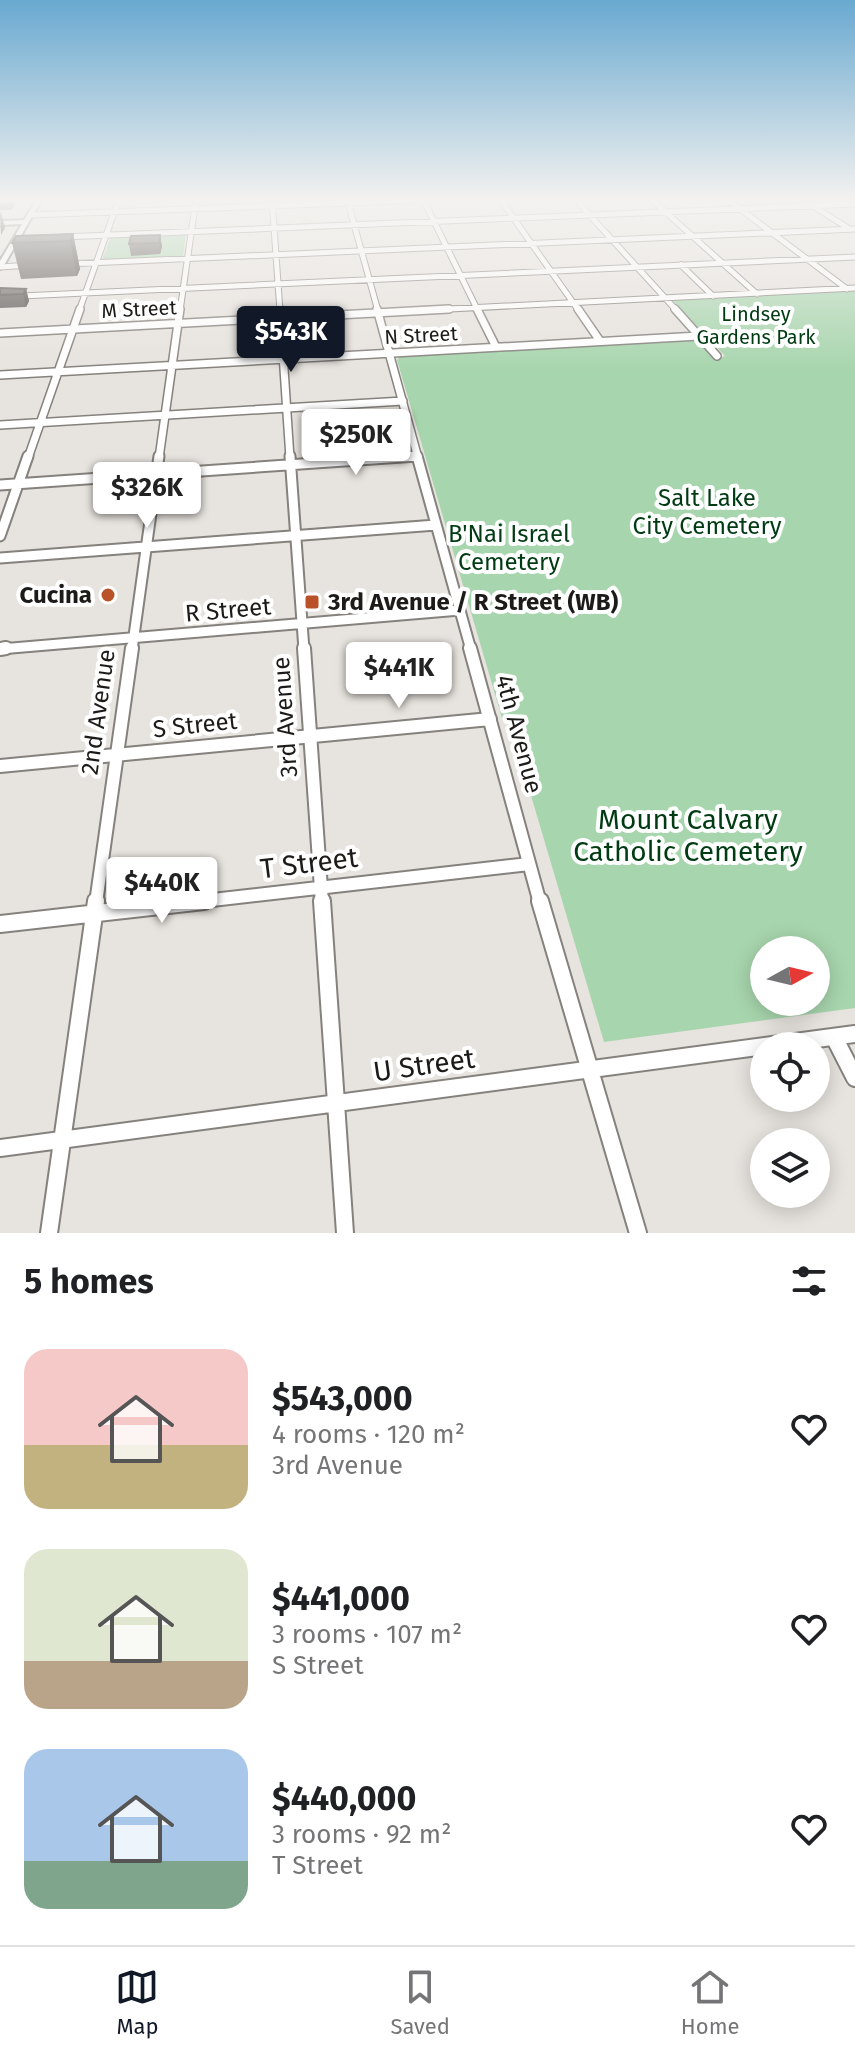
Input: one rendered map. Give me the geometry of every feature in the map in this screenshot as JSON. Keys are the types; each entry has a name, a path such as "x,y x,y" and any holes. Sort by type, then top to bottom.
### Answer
{"street":[{"path":"0,536 99,257"},
{"path":"58,264 219,257"},
{"name":"3rd Avenue","path":"276,257 345,1233"},
{"name":"4th Avenue","path":"364,257 529,864 638,1233"},
{"path":"451,257 496,347"},
{"path":"540,257 600,341"},
{"path":"628,257 717,356"},
{"path":"716,257 757,294"},
{"path":"804,257 851,288"},
{"path":"0,297 855,257"},
{"name":"2nd Avenue","path":"49,1233 187,258"},
{"path":"0,267 43,265"},
{"path":"681,265 713,296"},
{"name":"M Street","path":"0,333 851,288"},
{"name":"N Street","path":"0,375 699,336"},
{"path":"0,425 403,401"},
{"path":"0,485 418,456"},
{"path":"0,558 436,525"},
{"name":"R Street","path":"0,649 460,610"},
{"name":"S Street","path":"0,766 490,719"},
{"name":"T Street","path":"0,924 529,864"},
{"name":"U Street","path":"0,1148 855,1034"},
{"path":"834,1037 855,1078"}],"green space":[{"path":"103,257 183,257 183,257 102,260"},
{"path":"855,291 855,1008 830,1011 830,936 750,936 750,1016 796,1016 604,1042 508,718 502,718 397,360 401,355 692,338 699,340 720,358 725,356 672,300"}],"building":[{"path":"0,288 26,289 23,294 0,295"},
{"path":"355,419 385,419 389,424 399,424 402,434 386,435 385,429 359,434"}],"place":[{"name":"Cucina","path":"108,595"},
{"name":"3rd Avenue / R Street (WB)","path":"312,602"}],"park label":[{"name":"Lindsey Gardens Park","path":"756,326"},
{"name":"Salt Lake City Cemetery","path":"707,512"},
{"name":"B'Nai Israel Cemetery","path":"509,548"},
{"name":"Mount Calvary Catholic Cemetery","path":"688,835"}]}
